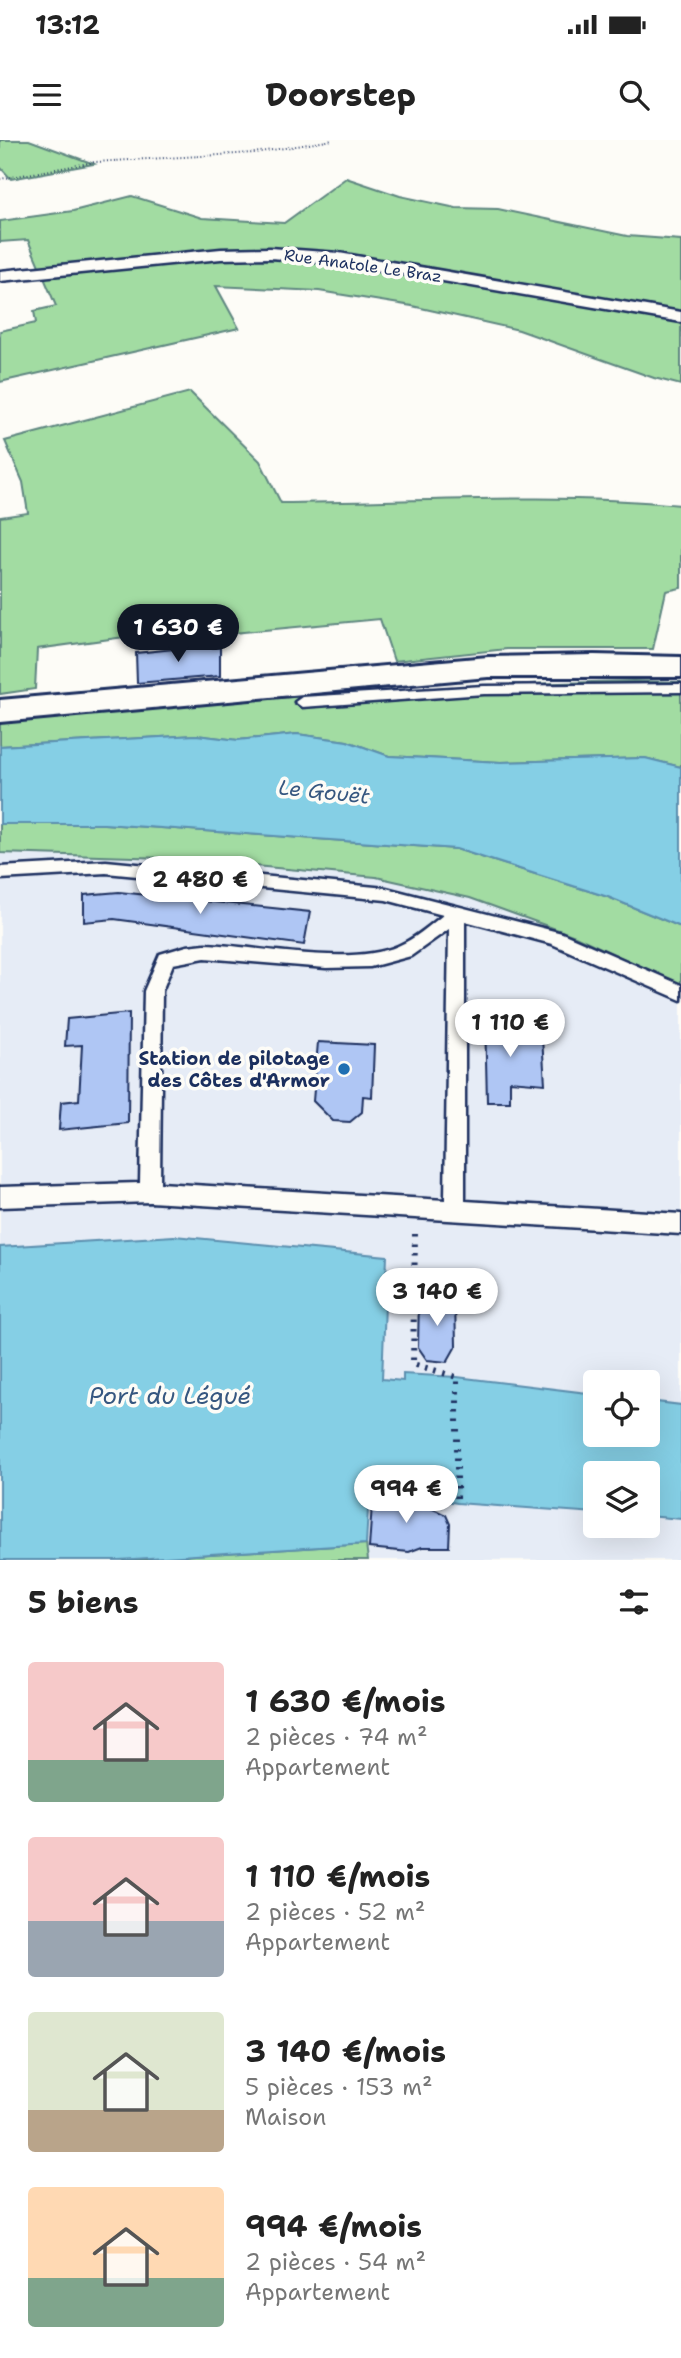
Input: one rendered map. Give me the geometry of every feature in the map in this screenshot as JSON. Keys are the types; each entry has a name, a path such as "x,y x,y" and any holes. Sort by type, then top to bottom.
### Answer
{"street":[{"name":"Rue Anatole Le Braz","path":"0,276 221,254 270,253 338,258 681,317"},
{"path":"0,711 488,667 681,667"}],"lane":[{"path":"302,702 484,690 681,688"},
{"path":"0,873 106,867 386,894 556,939 681,993"},
{"path":"150,1192 153,991 166,959 189,950 308,960 363,960 402,952 457,913"},
{"path":"455,1210 457,913"},
{"path":"0,1197 150,1192 681,1224"}],"path":[{"path":"0,179 95,162 254,153 333,140"},
{"path":"416,1208 413,1364 457,1377 457,1503"}],"shaded area":[{"path":"0,853 167,858 376,877 470,898 575,936 681,985 681,1405 660,1402 660,1370 583,1370 583,1393 457,1377 404,1374 403,1381 381,1379 386,1256 120,1239 0,1247"},
{"path":"375,1488 457,1503 583,1512 583,1538 660,1538 660,1517 681,1519 681,1560 368,1560 366,1544 369,1492"}],"green space":[{"path":"0,140 29,140 94,164 11,179 0,167"},
{"path":"346,178 400,196 456,208 498,209 627,236 681,240 681,385 519,330 412,306 319,291 216,286 239,328 0,382 0,331 36,323 34,311 56,306 28,240 0,242 0,221 73,211 132,196 202,218 284,223"},
{"path":"190,392 260,461 281,503 531,498 681,505 681,588 666,591 653,649 507,649 394,661 380,619 223,634 132,636 37,649 35,689 0,694 0,517 28,513 23,482 5,441"},
{"path":"633,681 681,682 681,767 645,758 501,762 389,756 347,741 297,734 238,740 196,735 0,746 0,721 316,695"},
{"path":"0,824 104,824 456,849 608,897 681,927 681,985 575,936 470,898 376,877 167,858 0,853"},
{"path":"366,1544 368,1560 119,1560"}],"water":[{"name":"Le Gouët","path":"297,734 347,741 389,756 501,762 645,758 681,767 681,927 608,897 456,849 104,824 0,824 0,746 196,735 238,740"},
{"name":"Port du Légué","path":"174,1236 387,1256 382,1379 403,1381 403,1374 457,1377 583,1393 583,1447 660,1447 660,1402 681,1405 681,1519 660,1517 660,1461 583,1461 583,1512 457,1503 375,1488 369,1492 366,1544 119,1560 0,1560 0,1247"}],"building":[{"path":"202,646 220,647 220,676 137,683 136,653"},
{"path":"119,892 310,912 304,945 114,919 84,922 84,895"},
{"path":"129,1013 128,1123 59,1130 61,1102 79,1100 82,1045 65,1046 67,1019"},
{"path":"485,1017 511,1018 511,1036 542,1038 545,1084 510,1081 510,1102 487,1102"},
{"name":"Station de pilotage des Côtes d'Armor","path":"318,1042 374,1045 372,1097 363,1096 362,1112 350,1122 333,1121 313,1101"},
{"path":"419,1297 455,1299 456,1346 447,1362 427,1360 418,1347"},
{"path":"373,1490 398,1494 400,1505 429,1507 446,1515 450,1524 449,1547 422,1547 409,1552 369,1548"}],"place":[{"name":"Station de pilotage des Côtes d'Armor","path":"344,1069"}]}
